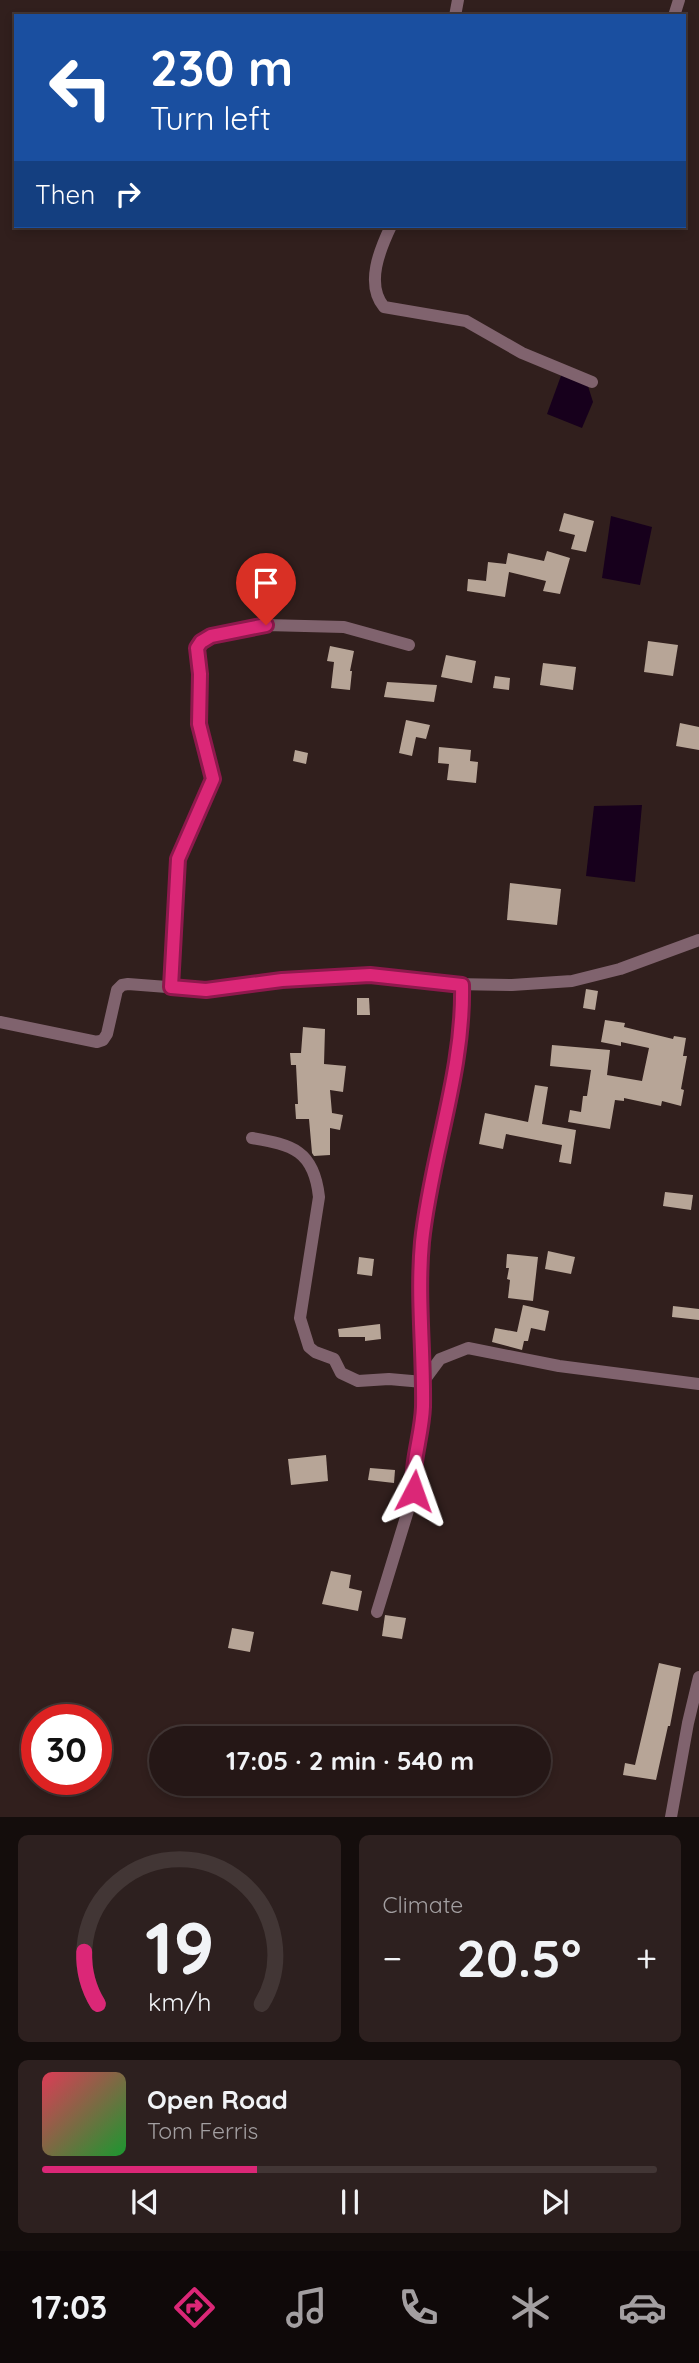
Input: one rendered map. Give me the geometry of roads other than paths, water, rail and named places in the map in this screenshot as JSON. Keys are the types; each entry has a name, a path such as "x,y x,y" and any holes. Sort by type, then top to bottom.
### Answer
{"street":[{"path":"390,228 376,273 375,294 384,307 466,321 522,353 592,382"},
{"path":"171,987 178,859 213,779 199,724 200,674 197,648 201,642 211,636 266,625 335,626 409,645"},
{"path":"0,1022 97,1042 103,1040 107,1034 117,990 122,985 206,990 293,979 370,975 462,985 572,981 620,969 699,940"},
{"path":"377,1612 414,1491 412,1478 422,1425 422,1240 456,1071 463,1009 462,985"},
{"path":"252,1138 281,1143 297,1150 311,1167 317,1180 319,1196 300,1318 309,1347 334,1359 341,1373 358,1381 423,1382"},
{"path":"423,1382 440,1359 468,1348 559,1366 699,1384"},
{"path":"671,1817 699,1677"}]}
